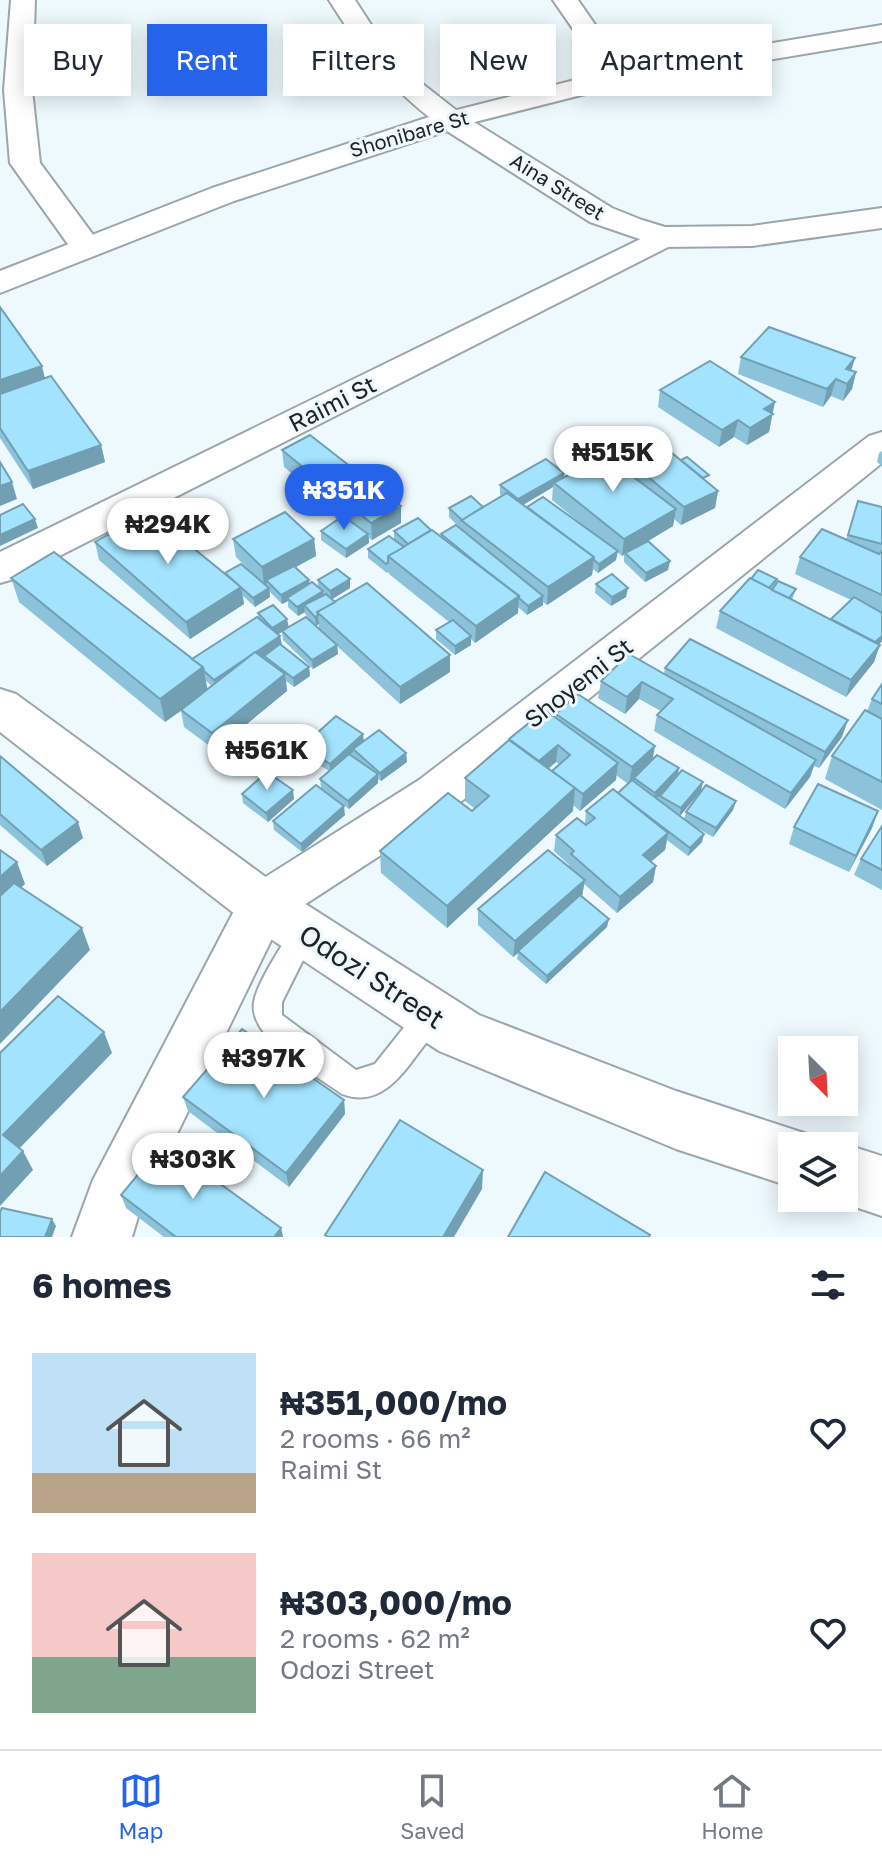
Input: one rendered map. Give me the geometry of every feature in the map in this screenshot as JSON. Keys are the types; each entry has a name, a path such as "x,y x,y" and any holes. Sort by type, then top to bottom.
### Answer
{"street":[{"path":"23,0 18,90 25,163 86,247"},
{"name":"Aina Street","path":"342,0 369,42 414,91 451,120 601,215 663,237 752,236 882,218"},
{"path":"565,0 582,24"},
{"name":"Shonibare St","path":"772,51 882,33"},
{"name":"Shonibare St","path":"0,283 86,247 339,152 572,89"},
{"name":"Raimi St","path":"0,569 663,237"},
{"name":"Shoyemi St","path":"284,918 436,794 882,444"},
{"name":"Odozi Street","path":"0,707 284,918 459,1033 676,1120 778,1153"},
{"path":"102,1237 114,1201 284,918"},
{"path":"858,1178 882,1186"}],"lane":[{"path":"284,918 268,1015 274,1028 352,1084 370,1083 385,1074 431,1015"}],"building":[{"path":"0,307 42,366 0,380"},
{"path":"769,327 855,358 846,369 856,372 847,384 836,379 827,389 741,357"},
{"path":"710,361 775,402 764,409 773,414 750,428 738,420 722,430 660,390"},
{"path":"51,376 101,445 28,471 0,428 0,394"},
{"path":"310,435 401,506 371,523 282,450"},
{"path":"641,436 654,447 661,444 718,491 684,507 615,449"},
{"path":"595,448 676,509 624,539 554,483 579,469 570,461"},
{"path":"687,457 709,475 703,478 681,460"},
{"path":"546,459 564,473 518,499 500,485"},
{"path":"0,462 12,482 0,486"},
{"path":"507,493 594,557 548,587 461,520"},
{"path":"471,496 483,507 462,520 449,508"},
{"path":"543,497 618,551 599,564 527,507"},
{"path":"858,501 882,507 882,544 848,535"},
{"path":"23,504 35,519 0,535 0,515"},
{"path":"149,512 241,587 186,622 95,542"},
{"path":"285,512 314,539 262,567 233,539"},
{"path":"343,516 368,534 346,549 321,531"},
{"path":"418,518 431,530 408,544 394,531"},
{"path":"456,525 543,596 528,606 441,534"},
{"path":"822,529 879,554 882,551 882,595 800,557"},
{"path":"432,530 519,596 476,626 388,556"},
{"path":"389,536 404,547 388,556 386,564 368,549"},
{"path":"648,541 670,561 646,573 625,553"},
{"path":"54,552 203,667 160,699 11,578"},
{"path":"241,564 269,588 253,598 225,573"},
{"path":"294,566 309,580 281,595 266,580"},
{"path":"337,569 350,579 330,591 318,580"},
{"path":"758,570 777,579 769,588 751,579"},
{"path":"612,574 628,588 612,597 596,584"},
{"path":"750,578 880,645 851,680 720,611"},
{"path":"778,581 796,589 789,598 772,590"},
{"path":"312,582 323,591 297,607 287,598"},
{"path":"367,583 450,655 400,687 317,612"},
{"path":"326,594 335,602 317,612 315,617 304,605"},
{"path":"854,597 882,613 882,636 875,642 831,619"},
{"path":"273,605 287,619 272,628 258,613"},
{"path":"257,617 280,636 214,680 192,659"},
{"path":"306,617 337,645 312,660 282,631"},
{"path":"453,620 471,636 455,646 436,630"},
{"path":"690,639 848,720 825,752 665,668"},
{"path":"280,644 309,667 293,678 264,656"},
{"path":"255,652 285,674 212,733 181,710"},
{"path":"629,654 816,760 791,793 657,715 673,699 642,682 627,697 601,681"},
{"path":"882,684 882,704 872,699"},
{"path":"578,694 655,746 632,767 556,714"},
{"path":"545,710 618,763 583,794 552,771 570,755 558,745 539,761 509,739"},
{"path":"865,710 882,719 882,782 832,756"},
{"path":"336,716 363,734 330,764 303,746"},
{"path":"379,730 406,753 380,773 353,749"},
{"path":"509,740 575,788 447,906 380,851 448,793 472,811 489,796 465,778"},
{"path":"349,754 378,774 348,801 320,779"},
{"path":"657,755 679,768 655,793 634,778"},
{"path":"0,756 78,822 41,850 0,814"},
{"path":"682,770 703,782 681,808 660,796"},
{"path":"267,772 293,790 266,813 242,794"},
{"path":"632,780 704,834 690,848 618,793"},
{"path":"818,784 878,811 856,856 794,827"},
{"path":"316,785 344,806 301,844 273,821"},
{"path":"706,785 736,801 716,828 686,812"},
{"path":"613,789 668,833 643,855 656,866 620,897 571,854 574,851 556,835 577,818 586,825 595,818 586,811"},
{"path":"882,826 882,870 861,859"},
{"path":"0,850 17,862 0,877"},
{"path":"548,850 585,880 515,941 478,909"},
{"path":"14,883 82,928 0,1012 0,896"},
{"path":"580,895 609,919 547,976 518,951"},
{"path":"58,996 104,1032 3,1135 23,1151 0,1176 0,1053"},
{"path":"242,1029 344,1100 286,1173 183,1097"},
{"path":"400,1120 483,1170 443,1237 328,1237 325,1235"},
{"path":"164,1143 281,1228 274,1237 176,1237 121,1195"},
{"path":"545,1172 650,1235 649,1237 508,1237"},
{"path":"2,1208 52,1219 45,1237 0,1237"}]}
